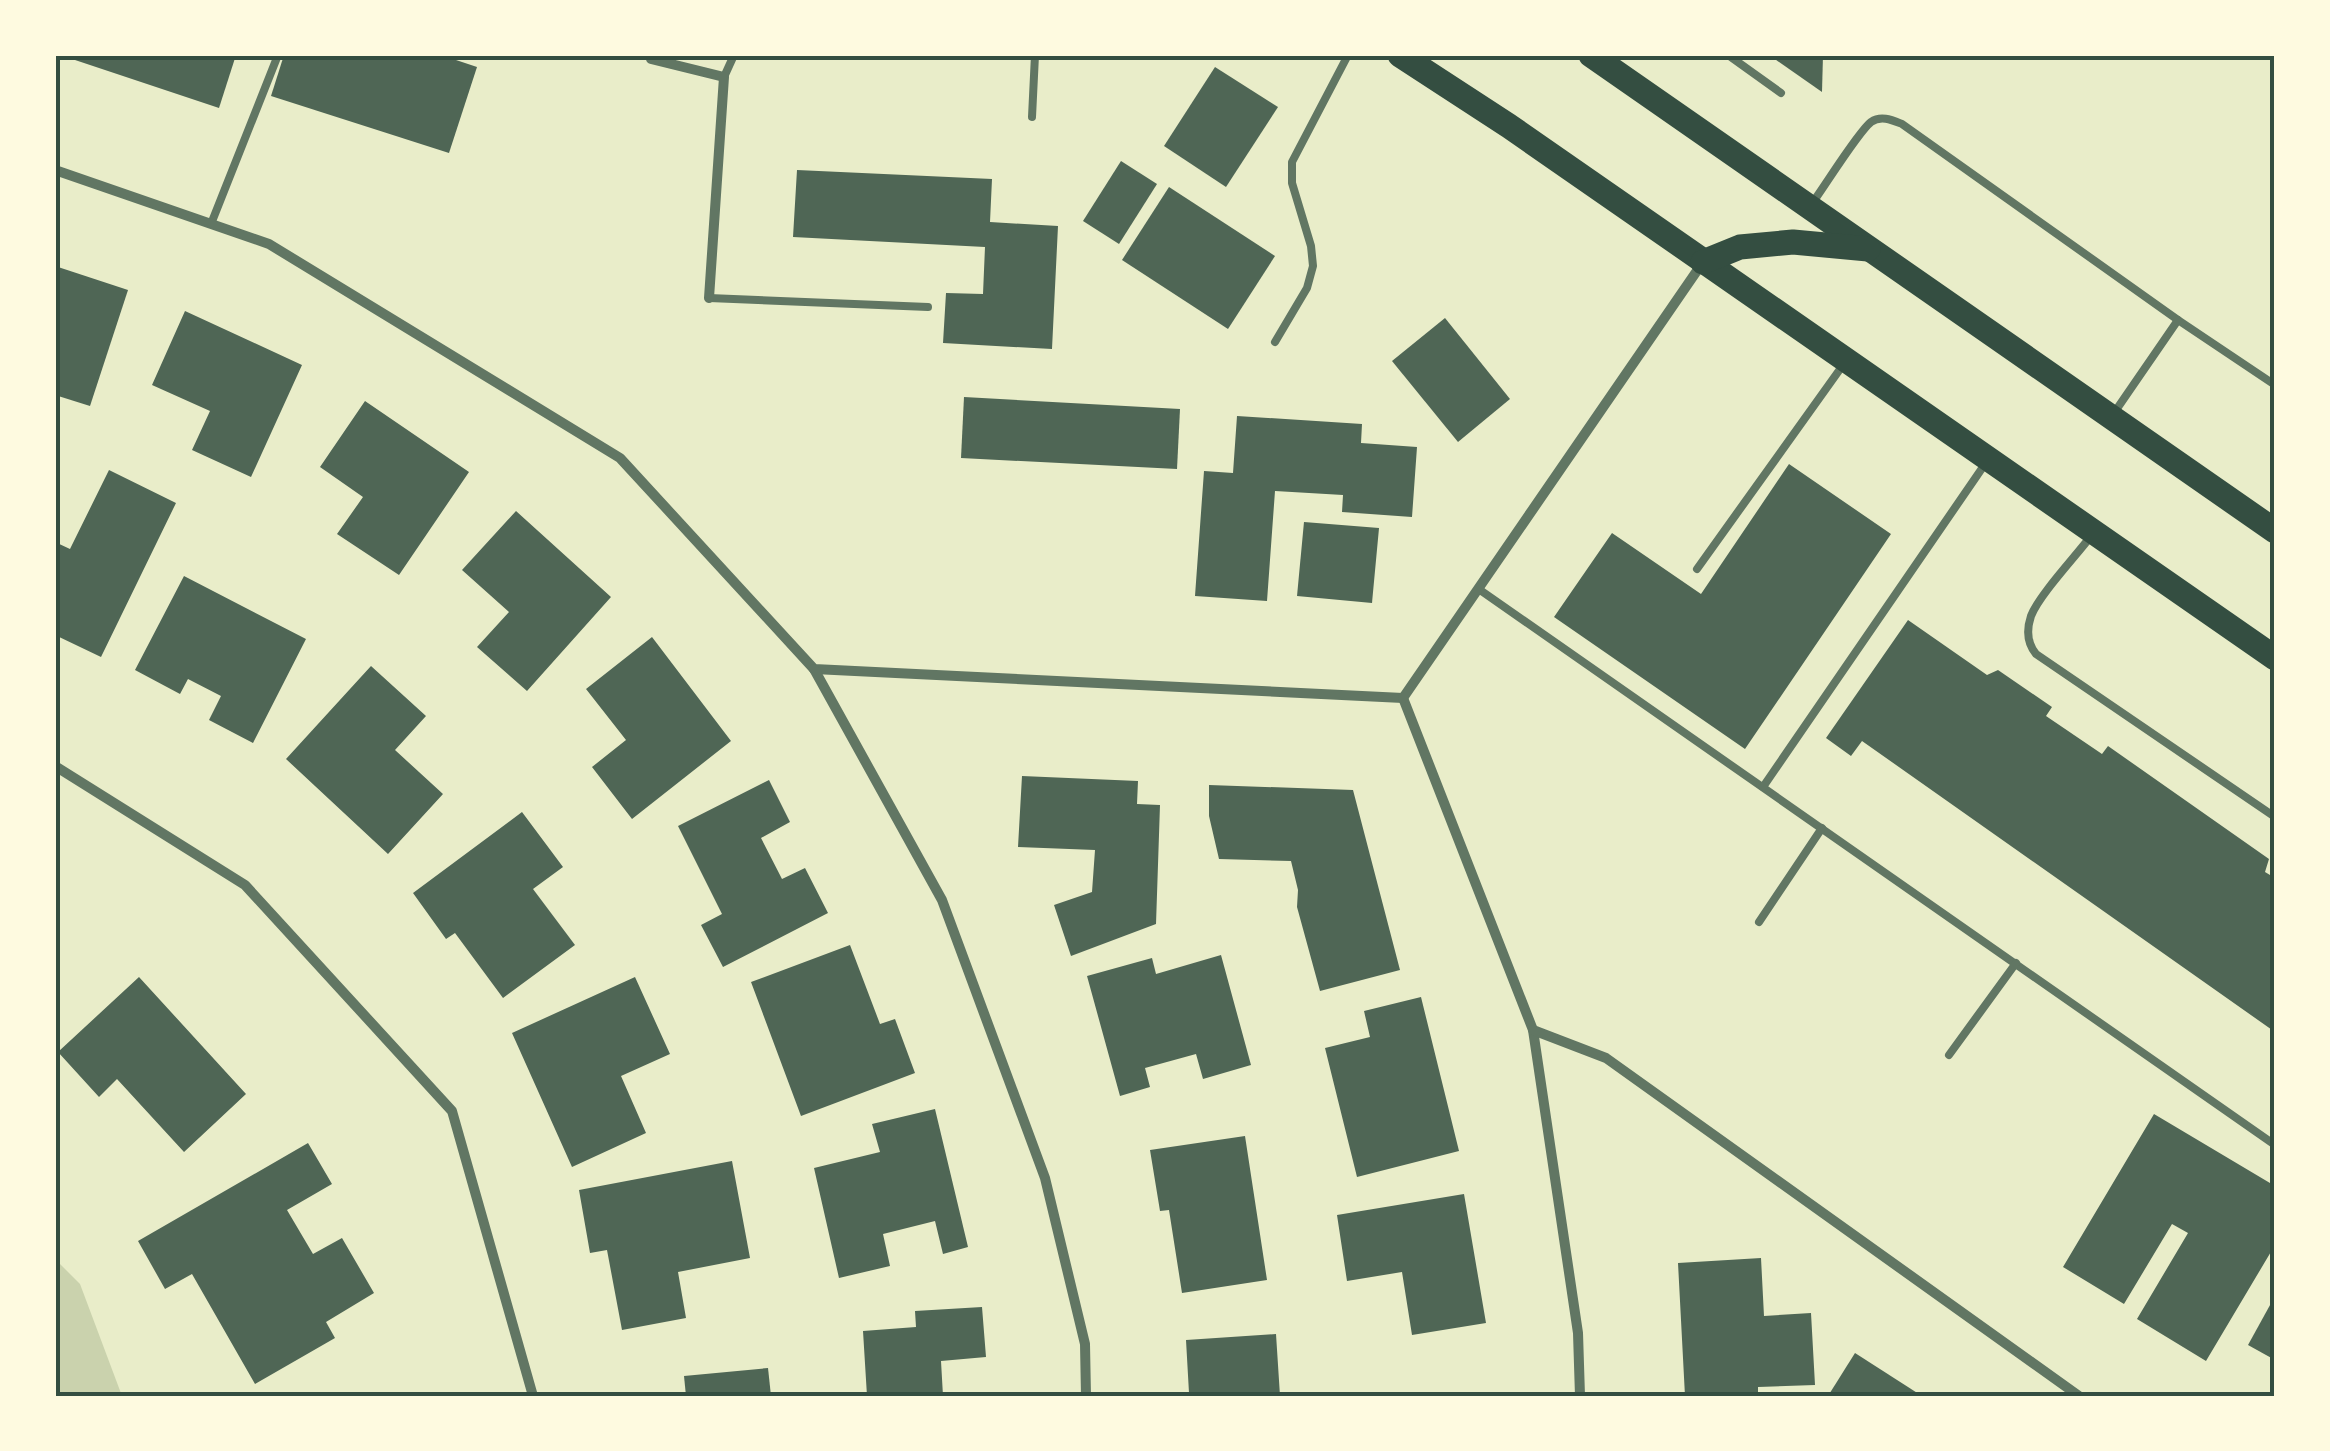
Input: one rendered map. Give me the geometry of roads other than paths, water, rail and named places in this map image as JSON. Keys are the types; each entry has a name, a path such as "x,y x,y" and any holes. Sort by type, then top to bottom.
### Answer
{"main road":[{"path":"1400,55 1509,126 2275,658"},
{"path":"1591,55 2275,530"},
{"path":"1703,262 1740,247 1793,242 1873,250"}],"street":[{"path":"652,57 724,77 709,298"},
{"path":"55,170 269,244 620,458 814,669 942,900 1046,1178 1085,1344 1086,1396"},
{"path":"1404,698 1703,262"},
{"path":"814,669 1404,698"},
{"path":"1404,698 1533,1030 1578,1333 1580,1396"},
{"path":"55,766 245,885 452,1111 533,1396"},
{"path":"1533,1030 1606,1058 2079,1396"}],"lane":[{"path":"211,224 278,55"},
{"path":"638,55 652,57"},
{"path":"724,77 734,55"},
{"path":"1032,117 1035,55"},
{"path":"1274,342 1307,288 1313,266 1292,183 1292,162 1348,55"},
{"path":"1728,55 1781,93"},
{"path":"1810,206 1868,125 1883,118 1892,120 2275,385"},
{"path":"709,298 928,307"},
{"path":"2111,416 2178,320"},
{"path":"1697,569 1846,361"},
{"path":"1763,787 1988,460"},
{"path":"2094,534 2032,613 2028,644 2036,654 2275,818"},
{"path":"1480,590 2275,1145"},
{"path":"1759,922 1822,828"},
{"path":"1949,1055 2016,964"}]}
